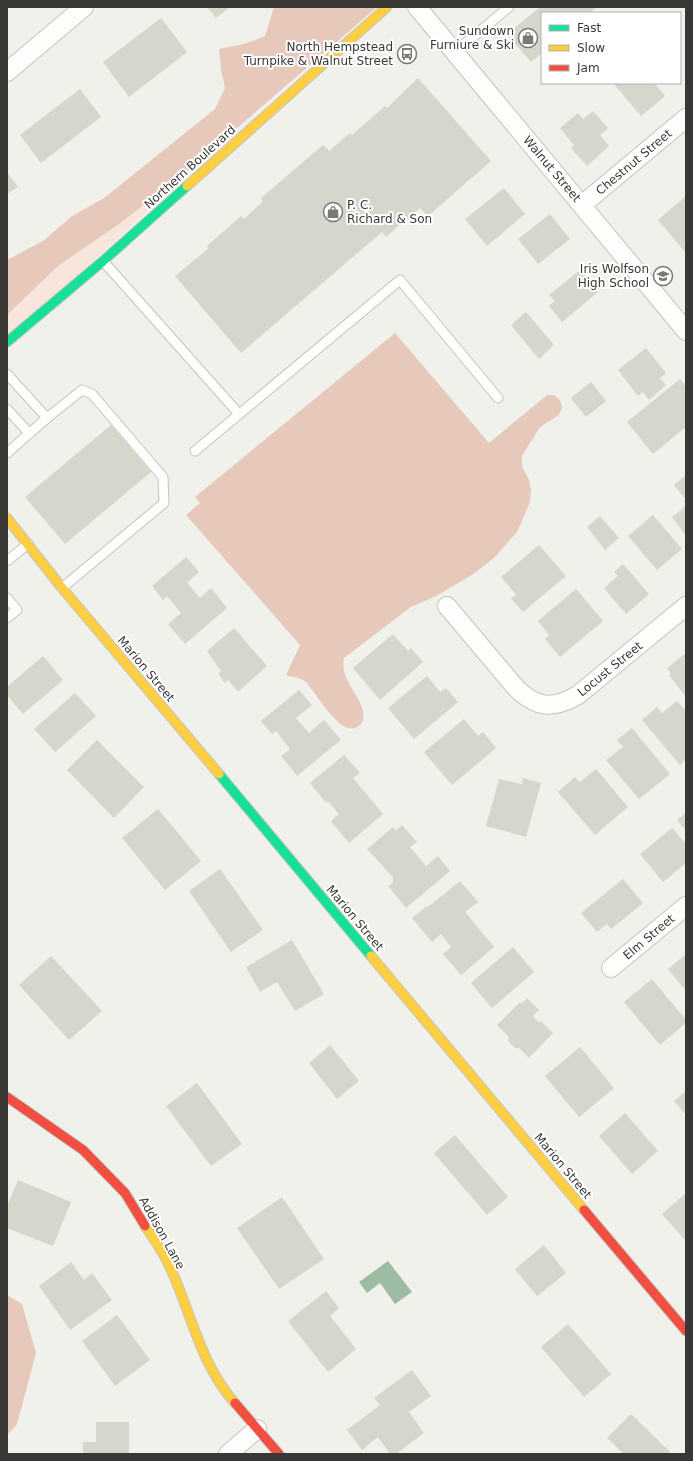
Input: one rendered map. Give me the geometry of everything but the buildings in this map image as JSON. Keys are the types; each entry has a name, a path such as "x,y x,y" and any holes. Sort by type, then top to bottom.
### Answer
{"street":[{"path":"7,72 84,7"},
{"name":"Northern Boulevard","path":"7,342 103,261 386,7"},
{"name":"Walnut Street","path":"417,7 686,331"},
{"name":"Chestnut Street","path":"582,205 686,118"},
{"name":"Marion Street","path":"7,518 62,588 686,1331"},
{"name":"Locust Street","path":"447,606 516,688 527,698 546,706 568,701 578,696 686,606"},
{"name":"Elm Street","path":"611,968 686,906"},
{"name":"Addison Lane","path":"7,1098 83,1150 125,1193 168,1263 205,1358 228,1396 279,1454"},
{"path":"228,1454 257,1429"}],"lane":[{"path":"455,52 509,7"},
{"path":"103,261 239,414"},
{"path":"195,451 400,280 498,398"},
{"path":"7,374 47,418"},
{"path":"7,453 82,390 92,394 163,477 164,503 62,588"},
{"path":"7,409 29,433"},
{"path":"7,561 28,544"},
{"path":"7,598 17,610 7,618"}],"shaded area":[{"path":"274,7 377,7 213,149 122,222 58,266 7,315 7,260 43,241 72,216 104,198 215,109 225,88 221,70 219,49 244,44 265,36"},
{"path":"213,149 7,342 7,315 58,266 122,222"},
{"path":"395,333 489,443 547,395 554,395 560,400 562,407 559,415 540,427 522,456 522,466 529,480 531,489 530,502 517,532 494,558 472,575 436,596 411,607 344,658 343,665 346,677 363,710 363,720 360,725 355,728 349,728 342,725 335,719 306,682 286,675 300,645 186,515 200,503 195,497"},
{"path":"388,1261 412,1292 395,1304 380,1283 367,1293 359,1282"},
{"path":"7,1295 22,1304 36,1353 17,1424 7,1435"}],"traffic: fast":[{"path":"7,342 103,261 187,186"},
{"path":"219,774 371,956"}],"traffic: slow":[{"path":"187,186 387,7"},
{"path":"7,518 62,588 219,774"},
{"path":"371,956 584,1210"},
{"path":"145,1226 168,1263 204,1354 223,1387 235,1403"}],"traffic: jam":[{"path":"7,1097 83,1150 125,1193 145,1226"},
{"path":"584,1210 686,1331"},
{"path":"235,1403 279,1454"}],"place":[{"name":"Sundown Furniure & Ski","path":"528,38"},
{"name":"North Hempstead Turnpike & Walnut Street","path":"407,54"},
{"name":"P. C. Richard & Son","path":"333,212"},
{"name":"Iris Wolfson High School","path":"663,276"}]}
